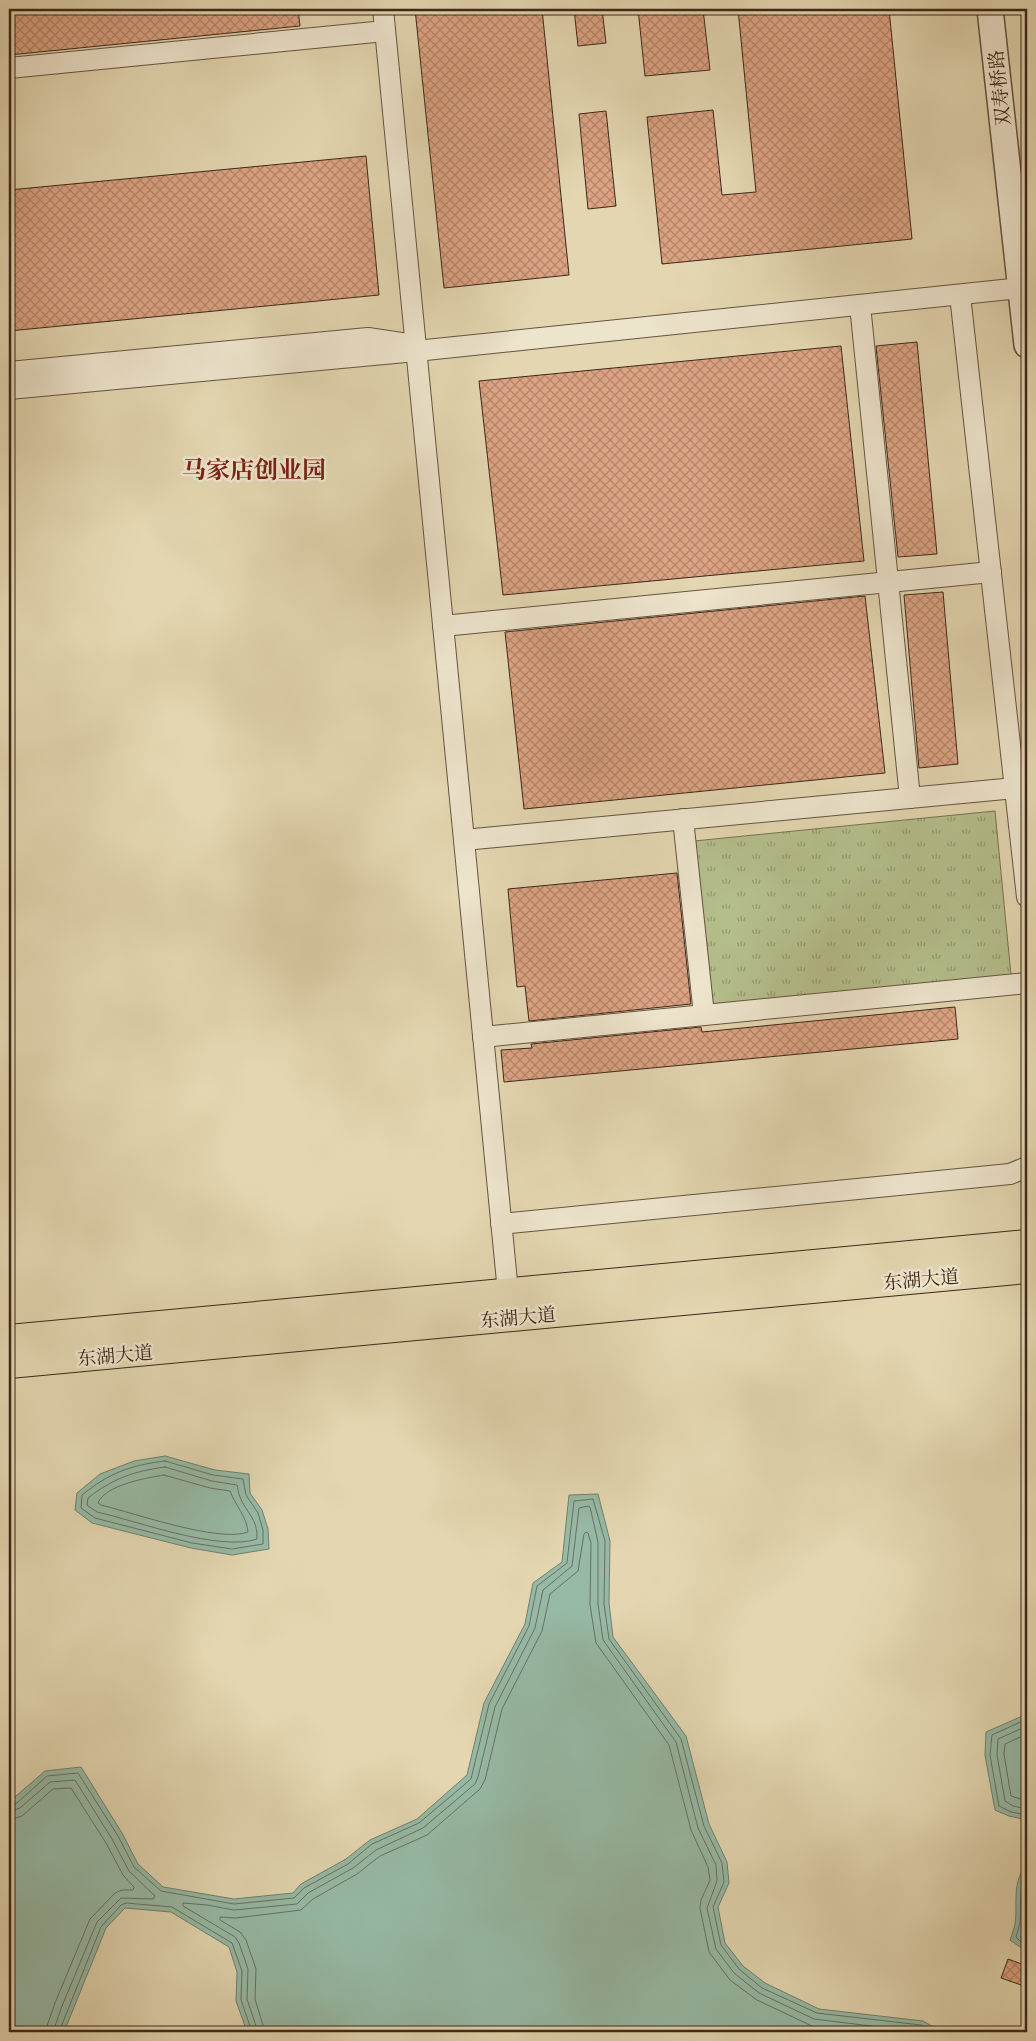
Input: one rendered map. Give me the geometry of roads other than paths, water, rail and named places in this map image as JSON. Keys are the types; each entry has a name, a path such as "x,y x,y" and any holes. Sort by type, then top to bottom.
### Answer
{"highway":[{"name":"东湖大道","path":"9,1339 1027,1244"},
{"name":"东湖大道","path":"9,1364 1027,1269"}],"street":[{"path":"383,9 508,1292"},
{"name":"双寿桥路","path":"990,9 1027,345"},
{"path":"9,68 385,30"},
{"path":"9,388 1021,288"},
{"path":"960,295 1027,897"},
{"path":"860,305 910,798"},
{"path":"9,372 368,338 416,348"},
{"path":"442,626 991,572"},
{"path":"464,840 1015,788"},
{"path":"683,819 704,1015"},
{"path":"483,1037 1027,983"},
{"path":"501,1224 1010,1174 1027,1168"}],"water":[{"path":"165,1456 215,1470 249,1474 250,1493 262,1510 268,1529 269,1549 232,1555 191,1548 92,1523 75,1510 77,1493 100,1474 134,1461"},
{"path":"598,1494 610,1541 609,1603 613,1637 686,1736 709,1824 727,1862 729,1883 718,1907 725,1943 743,1966 765,1983 819,2009 923,2021 942,2032 249,2032 246,2029 236,2001 237,1972 229,1947 171,1912 125,1908 106,1928 64,2032 9,2032 9,1802 45,1771 81,1767 122,1833 138,1864 163,1887 234,1899 293,1893 301,1884 346,1859 370,1840 417,1819 467,1775 484,1703 525,1624 533,1583 562,1562 569,1495"},
{"path":"1027,1714 1027,1820 1009,1816 995,1810 985,1755 986,1732"},
{"path":"1027,1866 1027,1948 1020,1947 1010,1940 1016,1917 1017,1886 1022,1872"}],"district":[{"name":"马家店创业园","path":"254,470"}]}
